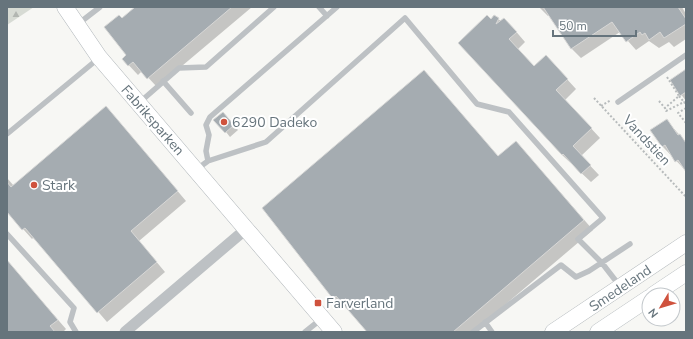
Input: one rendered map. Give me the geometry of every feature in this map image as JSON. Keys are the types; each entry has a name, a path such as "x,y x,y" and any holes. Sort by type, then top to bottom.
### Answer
{"street":[{"name":"Fabriksparken","path":"65,7 99,57 138,103 202,166 246,229 334,332"},
{"path":"130,330 246,229"},
{"name":"Smedeland","path":"553,332 686,243"},
{"name":"Smedeland","path":"665,287 686,273"},
{"name":"Smedeland","path":"598,332 641,303"}],"lane":[{"path":"76,25 100,7"},
{"path":"138,103 179,68 206,67 274,7"},
{"path":"320,7 327,16"},
{"path":"202,166 210,135 206,124 210,117 337,7"},
{"path":"202,166 266,142 405,18 477,104 508,112 603,218 578,239 602,262 620,287"},
{"path":"618,102 686,55"},
{"path":"7,134 99,57"},
{"path":"163,81 192,113"},
{"path":"7,234 74,308 70,322 76,332"},
{"path":"473,332 561,265 576,276 602,262 630,244"},
{"path":"305,332 322,318"},
{"path":"485,322 492,332"}],"path":[{"path":"663,71 686,106 678,113 686,123"},
{"path":"665,108 679,96"},
{"name":"Vandstien","path":"594,98 686,197"},
{"path":"659,101 666,111 684,102"}],"green space":[{"path":"7,7 34,7 7,25"}],"building":[{"path":"135,7 232,7 147,79 133,62 128,66 122,59 126,55 104,27 119,15 122,18"},
{"path":"543,7 678,7 686,19 686,24 664,38 660,32 649,40 645,33 642,35 640,32 626,42 612,22 571,49"},
{"path":"487,15 491,19 494,15 499,18 496,24 504,18 517,32 509,39 534,66 546,55 568,79 556,90 592,128 573,146 591,165 581,174 458,43"},
{"path":"686,69 686,92 680,96 670,80"},
{"path":"424,70 498,156 516,141 584,220 453,332 367,332 336,296 333,299 262,208"},
{"path":"106,106 178,191 131,231 157,262 97,313 25,228 22,230 7,212 7,182 11,187"},
{"name":"6290 Dadeko","path":"223,112 234,125 225,133 213,120"},
{"path":"667,119 678,135 680,134 686,143 686,172 678,160 675,162 665,145 662,147 650,130"},
{"path":"7,260 58,320 50,326 55,332 7,332"}],"place":[{"name":"6290 Dadeko","path":"224,122"},
{"name":"Stark","path":"34,185"},
{"name":"Farverland","path":"318,303"}]}
